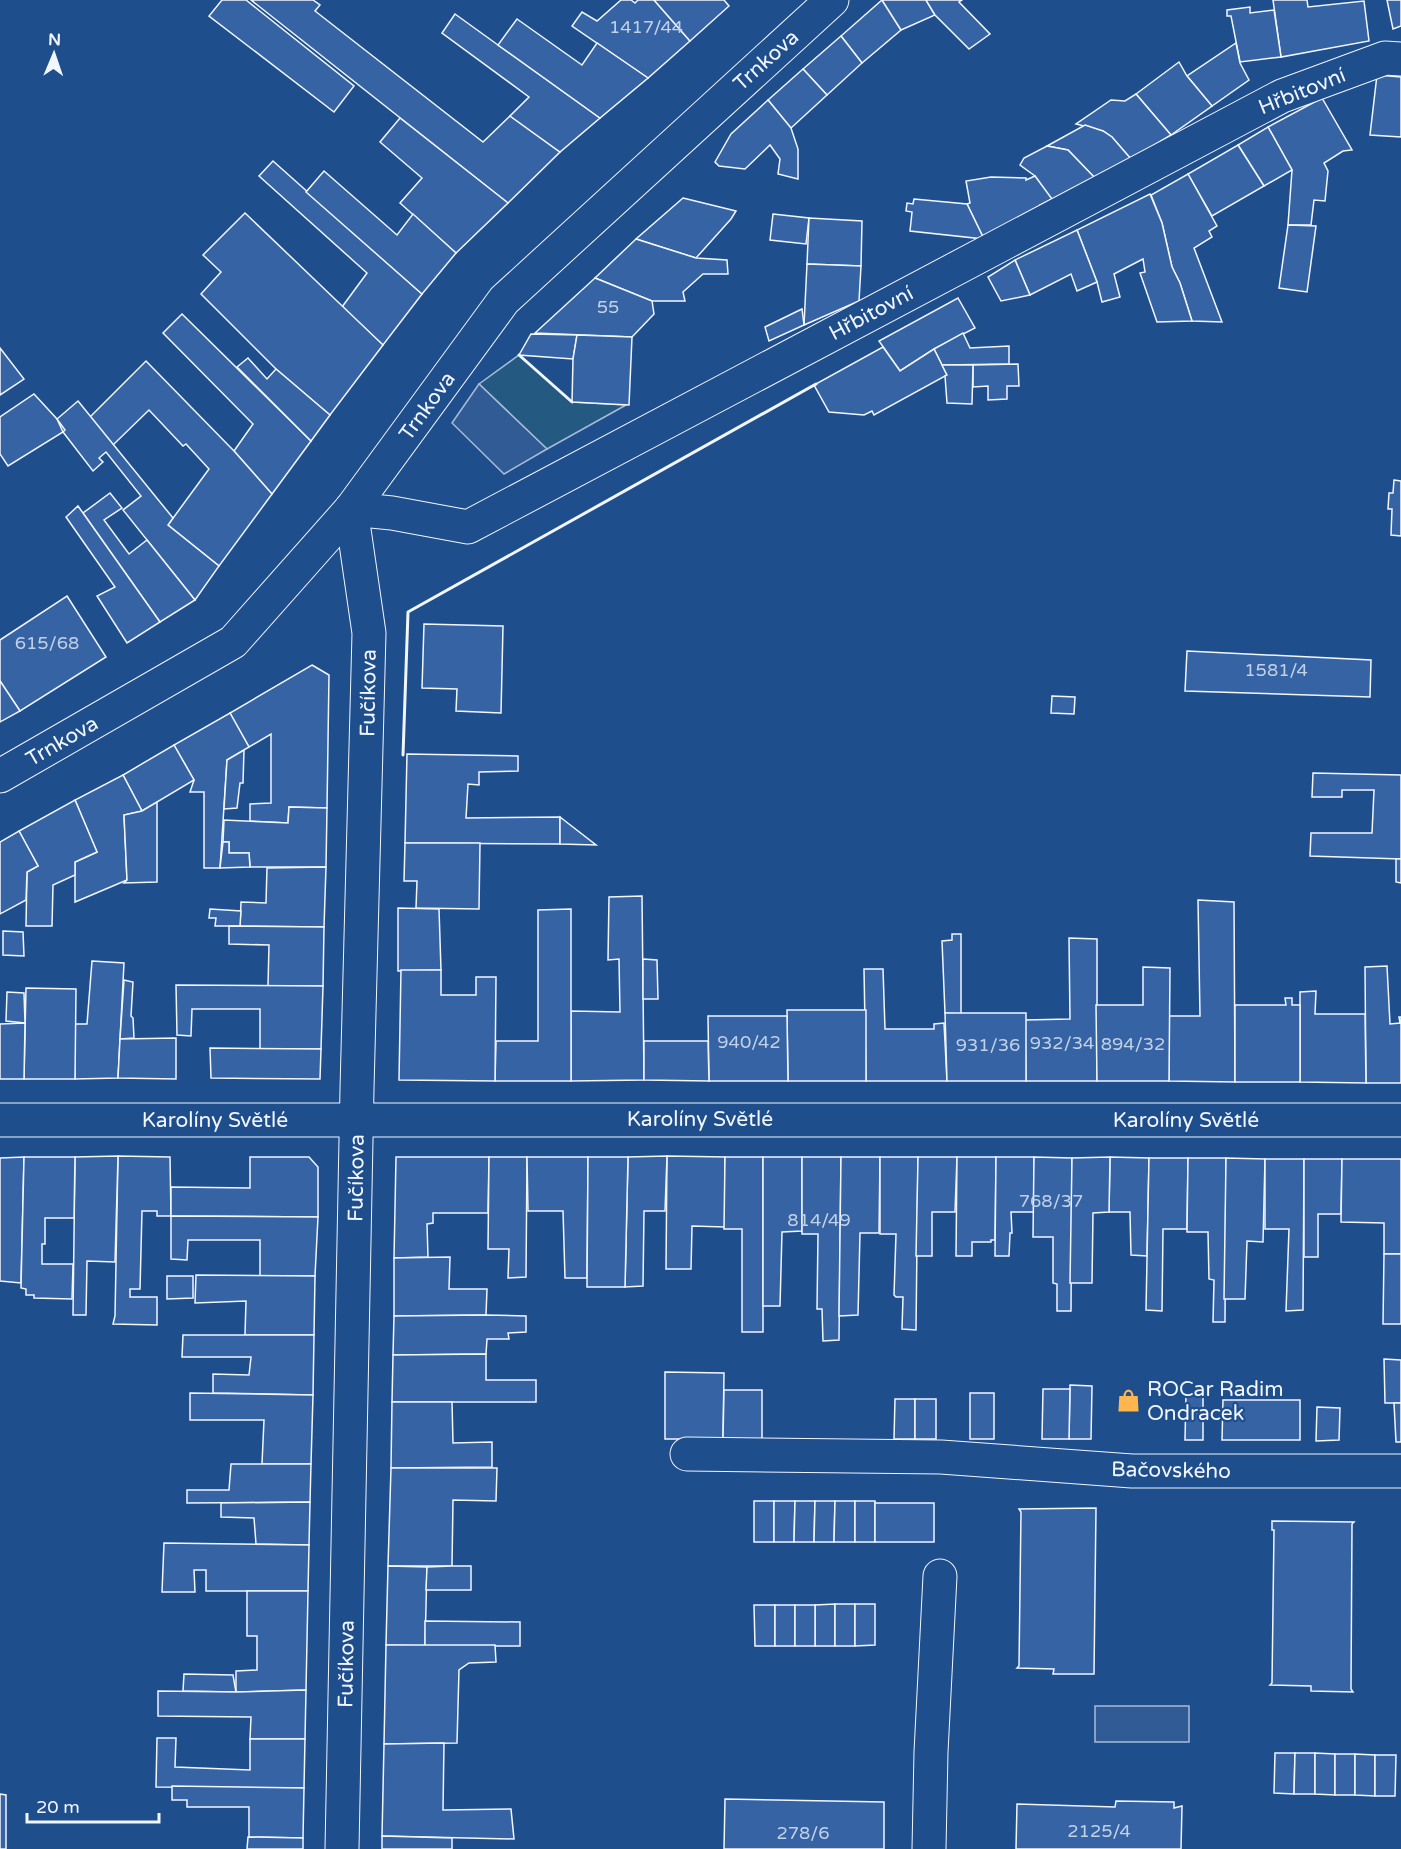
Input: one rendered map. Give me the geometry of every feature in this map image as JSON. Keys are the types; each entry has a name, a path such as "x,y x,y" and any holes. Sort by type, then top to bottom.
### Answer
{"street":[{"name":"Trnkova","path":"0,777 234,642 351,509 504,300 831,0"},
{"name":"Hřbitovní","path":"351,509 392,513 468,527 1282,96 1396,54"},
{"name":"Fučíkova","path":"342,1849 369,633 351,509"},
{"name":"Karolíny Světlé","path":"0,1120 1401,1120"},
{"name":"Bačovského","path":"687,1454 940,1457 1132,1471 1401,1471"},
{"path":"929,1849 931,1752 940,1576"}],"shaded area":[{"path":"519,355 572,402 626,405 547,449 479,384"},
{"path":"479,384 547,449 504,474 452,423"},
{"path":"1095,1706 1189,1706 1189,1742 1095,1742"}],"building":[{"path":"222,0 246,0 354,86 334,112 209,16"},
{"path":"251,0 313,0 320,5 315,11 483,142 510,116 560,152 508,203"},
{"path":"621,0 631,0 635,3 638,0 654,0 690,41 648,78 572,26 582,12 597,21"},
{"path":"654,0 724,0 729,6 690,41"},
{"path":"882,0 901,30 862,63 841,36"},
{"path":"882,0 926,0 935,15 901,30"},
{"path":"926,0 962,0 959,2 990,34 969,49 935,15"},
{"path":"1273,0 1307,0 1308,7 1364,1 1369,41 1281,57"},
{"path":"1387,0 1401,0 1401,26 1393,29"},
{"path":"1250,7 1250,13 1274,10 1281,57 1240,62 1231,16 1227,16 1227,10"},
{"path":"455,14 600,118 560,152 510,116 529,97 442,33"},
{"path":"517,19 582,65 597,43 648,78 600,118 498,45"},
{"path":"841,36 862,63 827,95 803,69"},
{"path":"1236,43 1240,63 1249,80 1212,106 1187,76"},
{"path":"1179,62 1187,76 1212,106 1171,135 1136,94"},
{"path":"803,69 827,95 791,128 768,100"},
{"path":"1377,75 1401,77 1401,137 1370,135"},
{"path":"1136,94 1171,135 1131,159 1112,137 1103,131 1076,124 1111,100 1125,101"},
{"path":"1322,98 1352,150 1343,151 1324,163 1328,171 1325,201 1314,200 1311,225 1288,225 1292,170 1268,127"},
{"path":"768,100 791,128 798,149 798,179 778,174 780,159 770,145 745,169 719,166 715,162 731,134"},
{"path":"400,118 508,203 456,253 400,203 422,178 380,142"},
{"path":"1085,125 1103,131 1112,137 1131,159 1095,178 1068,150 1047,146"},
{"path":"1268,127 1292,170 1264,186 1238,145"},
{"path":"1238,145 1264,186 1212,216 1188,174"},
{"path":"1047,146 1068,150 1095,178 1052,201 1035,176 1020,165 1024,158"},
{"path":"273,161 422,294 383,345 342,307 367,273 259,176"},
{"path":"324,171 397,235 413,214 456,253 422,294 306,192"},
{"path":"1188,174 1217,226 1209,231 1212,237 1194,248 1222,322 1192,321 1180,283 1172,267 1162,223 1151,195"},
{"path":"1035,176 1052,199 984,239 967,204 970,203 966,181 991,177 1026,178 1026,180"},
{"path":"1150,194 1162,223 1172,267 1180,283 1192,321 1157,322 1140,273 1145,272 1143,259 1114,274 1120,297 1102,302 1097,282 1077,230"},
{"path":"683,198 736,211 696,258 636,239"},
{"path":"914,199 967,204 984,239 910,231 912,212 906,211 907,203 913,204"},
{"path":"245,213 383,345 330,415 276,369 201,294 221,272 203,255"},
{"path":"773,214 809,218 806,244 770,240"},
{"path":"809,218 862,221 861,266 807,264"},
{"path":"1288,225 1316,226 1307,292 1279,288"},
{"path":"1077,230 1097,282 1077,291 1071,274 1030,295 1015,260"},
{"path":"636,239 696,258 727,260 728,274 703,274 683,292 685,301 652,301 595,278"},
{"path":"1015,260 1030,295 1001,301 988,277"},
{"path":"807,264 861,266 859,301 804,325"},
{"path":"595,278 652,301 654,314 632,337 535,333"},
{"path":"958,298 975,328 934,349 900,371 879,341"},
{"path":"802,309 804,325 769,341 765,327"},
{"path":"182,314 311,441 272,494 234,451 253,424 163,333"},
{"path":"963,333 970,348 1009,346 1009,364 942,365 934,349"},
{"path":"531,334 577,335 573,359 519,355"},
{"path":"577,335 632,337 629,405 572,402 573,359"},
{"path":"883,347 900,371 934,349 947,375 874,415 872,411 864,415 829,412 814,385"},
{"path":"0,348 24,379 0,395"},
{"path":"248,358 267,379 276,369 330,415 311,441 237,367"},
{"path":"146,361 234,451 272,494 219,566 168,525 209,469 186,444 183,446 149,410 113,445 90,417"},
{"path":"1018,364 1019,386 1007,386 1007,399 988,400 988,386 973,387 973,365"},
{"path":"942,365 973,365 972,404 947,403 945,376 947,375"},
{"path":"34,394 57,419 63,432 8,466 0,454 0,417"},
{"path":"78,401 173,518 168,525 219,566 195,600 123,510 141,496 106,452 99,458 103,462 93,471 63,432 65,430 57,419"},
{"path":"1394,480 1401,481 1401,536 1391,535 1392,509 1388,509 1389,493 1393,493"},
{"path":"110,493 122,508 104,520 129,554 147,540 195,600 160,622 83,513"},
{"path":"78,506 160,622 127,643 97,596 115,587 66,517"},
{"path":"67,596 106,657 20,711 0,681 0,640"},
{"path":"424,624 503,626 501,713 456,711 457,689 422,688"},
{"path":"1187,651 1371,660 1370,697 1185,691"},
{"path":"312,665 329,675 327,808 289,807 288,823 250,821 250,804 271,803 271,734 249,747 230,713"},
{"path":"0,681 20,711 0,722"},
{"path":"1052,696 1075,697 1074,714 1051,713"},
{"path":"230,713 249,747 227,760 220,868 204,868 204,792 190,792 194,780 174,745"},
{"path":"174,745 194,780 142,811 123,775"},
{"path":"244,750 243,783 240,783 237,808 224,809 227,760"},
{"path":"407,754 518,756 518,771 479,772 479,785 468,784 466,818 560,817 560,844 405,843"},
{"path":"1313,773 1401,775 1401,859 1310,856 1311,833 1372,833 1374,790 1342,790 1342,797 1312,797"},
{"path":"123,775 142,811 124,815 127,880 75,902 75,862 97,852 75,800"},
{"path":"75,800 97,852 75,862 75,875 53,885 52,926 26,926 27,872 38,866 19,831"},
{"path":"157,802 157,882 124,883 127,880 124,815 142,811"},
{"path":"289,807 327,808 326,867 250,867 249,853 229,853 229,842 223,842 224,820 288,823"},
{"path":"560,817 596,845 560,844"},
{"path":"19,831 38,866 27,872 26,900 0,914 0,842"},
{"path":"223,842 229,842 229,853 249,853 250,867 220,868"},
{"path":"405,843 480,843 479,909 416,908 417,881 404,881"},
{"path":"1396,859 1401,859 1401,883 1396,882"},
{"path":"326,867 324,927 240,926 241,902 266,903 267,868"},
{"path":"642,896 644,1080 571,1081 571,1011 620,1012 619,959 608,960 609,897"},
{"path":"1198,900 1234,902 1235,1082 1169,1081 1169,1016 1200,1016"},
{"path":"398,908 439,909 441,970 398,971"},
{"path":"210,909 241,911 240,926 215,926 216,918 209,918"},
{"path":"571,909 571,1081 495,1081 496,1041 538,1041 538,910"},
{"path":"229,926 324,927 323,986 268,986 269,945 229,944"},
{"path":"3,931 23,932 24,956 3,955"},
{"path":"952,934 961,934 961,1014 945,1013 942,941 952,940"},
{"path":"1069,938 1097,939 1097,1081 1026,1081 1025,1020 1070,1019"},
{"path":"643,959 657,960 658,999 643,999"},
{"path":"92,961 124,963 118,1078 75,1079 74,1024 87,1024"},
{"path":"1387,966 1390,1024 1400,1023 1399,1017 1401,1017 1401,1083 1366,1083 1365,967"},
{"path":"1143,967 1170,968 1169,1081 1097,1081 1096,1005 1143,1005"},
{"path":"864,969 883,969 885,1029 934,1029 934,1024 944,1023 947,1081 866,1081"},
{"path":"401,970 441,970 441,995 476,995 476,977 496,977 495,1081 399,1080"},
{"path":"124,980 133,982 131,1016 134,1038 120,1039"},
{"path":"176,985 323,986 321,1049 260,1049 260,1009 192,1009 191,1036 177,1035"},
{"path":"26,988 76,989 75,1079 24,1079"},
{"path":"1316,991 1315,1014 1365,1014 1366,1083 1300,1082 1300,992"},
{"path":"7,992 24,993 25,1023 6,1021"},
{"path":"1285,998 1292,998 1292,1005 1300,1005 1300,1082 1235,1082 1235,1005 1286,1005"},
{"path":"787,1010 866,1010 866,1081 788,1081"},
{"path":"945,1013 1026,1013 1026,1081 947,1081"},
{"path":"708,1016 787,1016 788,1081 709,1081"},
{"path":"25,1023 24,1079 0,1079 0,1024"},
{"path":"176,1038 176,1079 118,1078 120,1039"},
{"path":"644,1041 708,1041 709,1081 644,1080"},
{"path":"210,1048 321,1049 320,1079 211,1078"},
{"path":"118,1156 170,1157 171,1216 157,1216 157,1211 142,1211 140,1289 130,1289 130,1297 157,1297 157,1325 113,1324"},
{"path":"118,1156 115,1262 87,1261 86,1315 73,1315 75,1157"},
{"path":"667,1156 725,1157 725,1227 692,1226 691,1269 666,1269"},
{"path":"667,1156 665,1211 644,1211 643,1286 625,1287 628,1157"},
{"path":"24,1157 21,1283 0,1281 0,1158"},
{"path":"24,1157 75,1157 74,1218 45,1218 45,1244 42,1244 42,1264 73,1264 72,1299 34,1298 34,1295 26,1295 26,1289 21,1288"},
{"path":"250,1157 309,1157 318,1167 318,1217 171,1216 171,1187 250,1188"},
{"path":"396,1157 489,1157 488,1213 433,1213 433,1223 427,1224 428,1257 394,1258"},
{"path":"489,1157 527,1157 526,1277 508,1278 509,1249 488,1249"},
{"path":"527,1157 588,1157 587,1278 565,1278 563,1211 528,1211"},
{"path":"588,1157 628,1157 625,1287 587,1287"},
{"path":"725,1157 763,1157 763,1332 742,1332 742,1229 724,1229"},
{"path":"763,1157 802,1157 802,1231 782,1232 780,1306 763,1306"},
{"path":"802,1157 841,1157 839,1340 823,1341 822,1309 817,1309 818,1234 802,1234"},
{"path":"841,1157 880,1157 879,1233 860,1233 858,1315 839,1316"},
{"path":"880,1157 918,1157 916,1330 902,1329 903,1297 894,1295 896,1234 880,1234"},
{"path":"918,1157 957,1157 955,1212 932,1212 932,1256 916,1256"},
{"path":"957,1157 996,1157 995,1240 972,1242 972,1256 956,1256"},
{"path":"996,1157 1034,1157 1034,1212 1011,1212 1012,1233 1010,1233 1009,1256 995,1256"},
{"path":"1034,1157 1072,1158 1071,1311 1057,1311 1057,1284 1053,1283 1053,1237 1033,1237"},
{"path":"1110,1157 1149,1158 1147,1256 1131,1255 1130,1212 1109,1212"},
{"path":"1110,1157 1109,1212 1093,1213 1092,1283 1070,1283 1072,1158"},
{"path":"1149,1158 1188,1158 1187,1229 1163,1229 1162,1311 1146,1310"},
{"path":"1188,1158 1226,1158 1225,1322 1213,1322 1214,1280 1209,1279 1208,1232 1187,1232"},
{"path":"1226,1158 1265,1159 1263,1242 1247,1241 1245,1299 1224,1299"},
{"path":"1265,1159 1304,1159 1303,1310 1286,1311 1289,1229 1265,1229"},
{"path":"1304,1159 1342,1159 1341,1214 1318,1214 1318,1257 1304,1257"},
{"path":"1342,1159 1401,1159 1401,1254 1384,1254 1384,1223 1341,1222"},
{"path":"171,1216 318,1217 315,1276 260,1276 260,1240 188,1240 187,1260 171,1259"},
{"path":"1384,1254 1401,1254 1401,1324 1383,1324"},
{"path":"450,1257 449,1289 487,1289 486,1315 394,1316 394,1258"},
{"path":"196,1275 315,1276 314,1335 245,1335 246,1301 195,1303"},
{"path":"167,1276 193,1276 193,1298 167,1299"},
{"path":"394,1316 526,1316 526,1332 508,1333 509,1339 487,1339 486,1354 393,1355"},
{"path":"183,1335 314,1335 313,1395 213,1393 213,1374 249,1375 251,1357 182,1357"},
{"path":"486,1354 486,1380 536,1380 536,1402 392,1402 393,1355"},
{"path":"1384,1359 1401,1360 1401,1403 1385,1403"},
{"path":"665,1372 724,1373 723,1439 665,1439"},
{"path":"1070,1385 1092,1386 1091,1439 1069,1439"},
{"path":"1043,1389 1070,1389 1069,1439 1042,1439"},
{"path":"724,1390 762,1390 762,1439 723,1439"},
{"path":"190,1393 313,1395 311,1464 262,1464 264,1420 190,1420"},
{"path":"970,1393 994,1393 994,1439 970,1439"},
{"path":"1186,1395 1203,1395 1203,1440 1185,1440"},
{"path":"895,1399 915,1399 915,1439 894,1439"},
{"path":"915,1399 936,1399 936,1439 915,1439"},
{"path":"1223,1400 1300,1400 1300,1440 1222,1440"},
{"path":"392,1402 452,1402 453,1443 492,1442 492,1467 391,1468"},
{"path":"1394,1403 1401,1403 1401,1442 1396,1442"},
{"path":"1317,1407 1340,1408 1339,1440 1316,1441"},
{"path":"231,1464 311,1464 310,1502 187,1503 187,1490 229,1490"},
{"path":"391,1468 497,1468 496,1501 453,1500 452,1566 388,1566"},
{"path":"754,1501 774,1501 774,1542 754,1542"},
{"path":"774,1501 795,1501 794,1542 774,1542"},
{"path":"795,1501 815,1501 814,1542 794,1542"},
{"path":"815,1501 835,1501 834,1542 814,1542"},
{"path":"835,1501 855,1501 855,1542 834,1542"},
{"path":"855,1501 875,1501 875,1542 855,1542"},
{"path":"310,1502 309,1545 256,1544 254,1518 221,1517 221,1503"},
{"path":"875,1503 934,1503 934,1542 875,1542"},
{"path":"1096,1508 1094,1674 1053,1674 1054,1669 1017,1668 1019,1666 1021,1512 1019,1509"},
{"path":"1272,1521 1354,1522 1352,1524 1351,1689 1353,1692 1311,1691 1311,1686 1270,1685 1272,1683 1274,1530 1272,1530"},
{"path":"164,1543 309,1545 308,1591 206,1591 206,1570 194,1570 195,1592 162,1592"},
{"path":"388,1566 427,1567 425,1646 386,1645"},
{"path":"471,1566 471,1590 426,1590 427,1567"},
{"path":"247,1591 308,1591 306,1690 236,1692 236,1671 257,1670 257,1636 247,1636"},
{"path":"835,1604 835,1646 815,1646 815,1605"},
{"path":"835,1604 855,1604 855,1646 835,1646"},
{"path":"855,1604 875,1604 875,1645 855,1646"},
{"path":"754,1605 775,1605 775,1646 755,1646"},
{"path":"775,1605 795,1605 795,1646 775,1646"},
{"path":"795,1605 815,1605 815,1646 795,1646"},
{"path":"425,1621 520,1622 520,1646 425,1646"},
{"path":"386,1645 495,1645 496,1662 469,1663 459,1670 457,1743 384,1744"},
{"path":"184,1674 233,1675 236,1692 183,1691"},
{"path":"306,1690 305,1739 250,1739 251,1717 158,1716 158,1691"},
{"path":"157,1738 176,1738 175,1767 250,1770 250,1739 305,1739 304,1788 156,1787"},
{"path":"444,1743 443,1810 511,1809 514,1839 382,1836 384,1744"},
{"path":"1275,1753 1295,1753 1294,1794 1274,1793"},
{"path":"1295,1753 1315,1753 1315,1794 1294,1794"},
{"path":"1315,1753 1335,1754 1335,1795 1315,1794"},
{"path":"1335,1754 1355,1754 1355,1795 1335,1795"},
{"path":"1355,1754 1375,1755 1375,1796 1355,1795"},
{"path":"1375,1755 1396,1755 1395,1796 1375,1796"},
{"path":"172,1786 304,1788 303,1838 249,1837 249,1807 187,1807 187,1800 172,1800"},
{"path":"0,1794 6,1795 6,1849 0,1849"},
{"path":"725,1799 884,1802 884,1849 724,1849"},
{"path":"1116,1801 1174,1802 1174,1808 1182,1806 1181,1849 1016,1849 1017,1804 1115,1807"},
{"path":"382,1836 452,1838 452,1849 382,1849"},
{"path":"248,1837 303,1838 303,1849 247,1849"}],"wall":[{"path":"519,355 572,402"},
{"path":"403,755 408,612 816,384"}],"place":[{"name":"ROCar Radim Ondracek","path":"1129,1401"}]}
